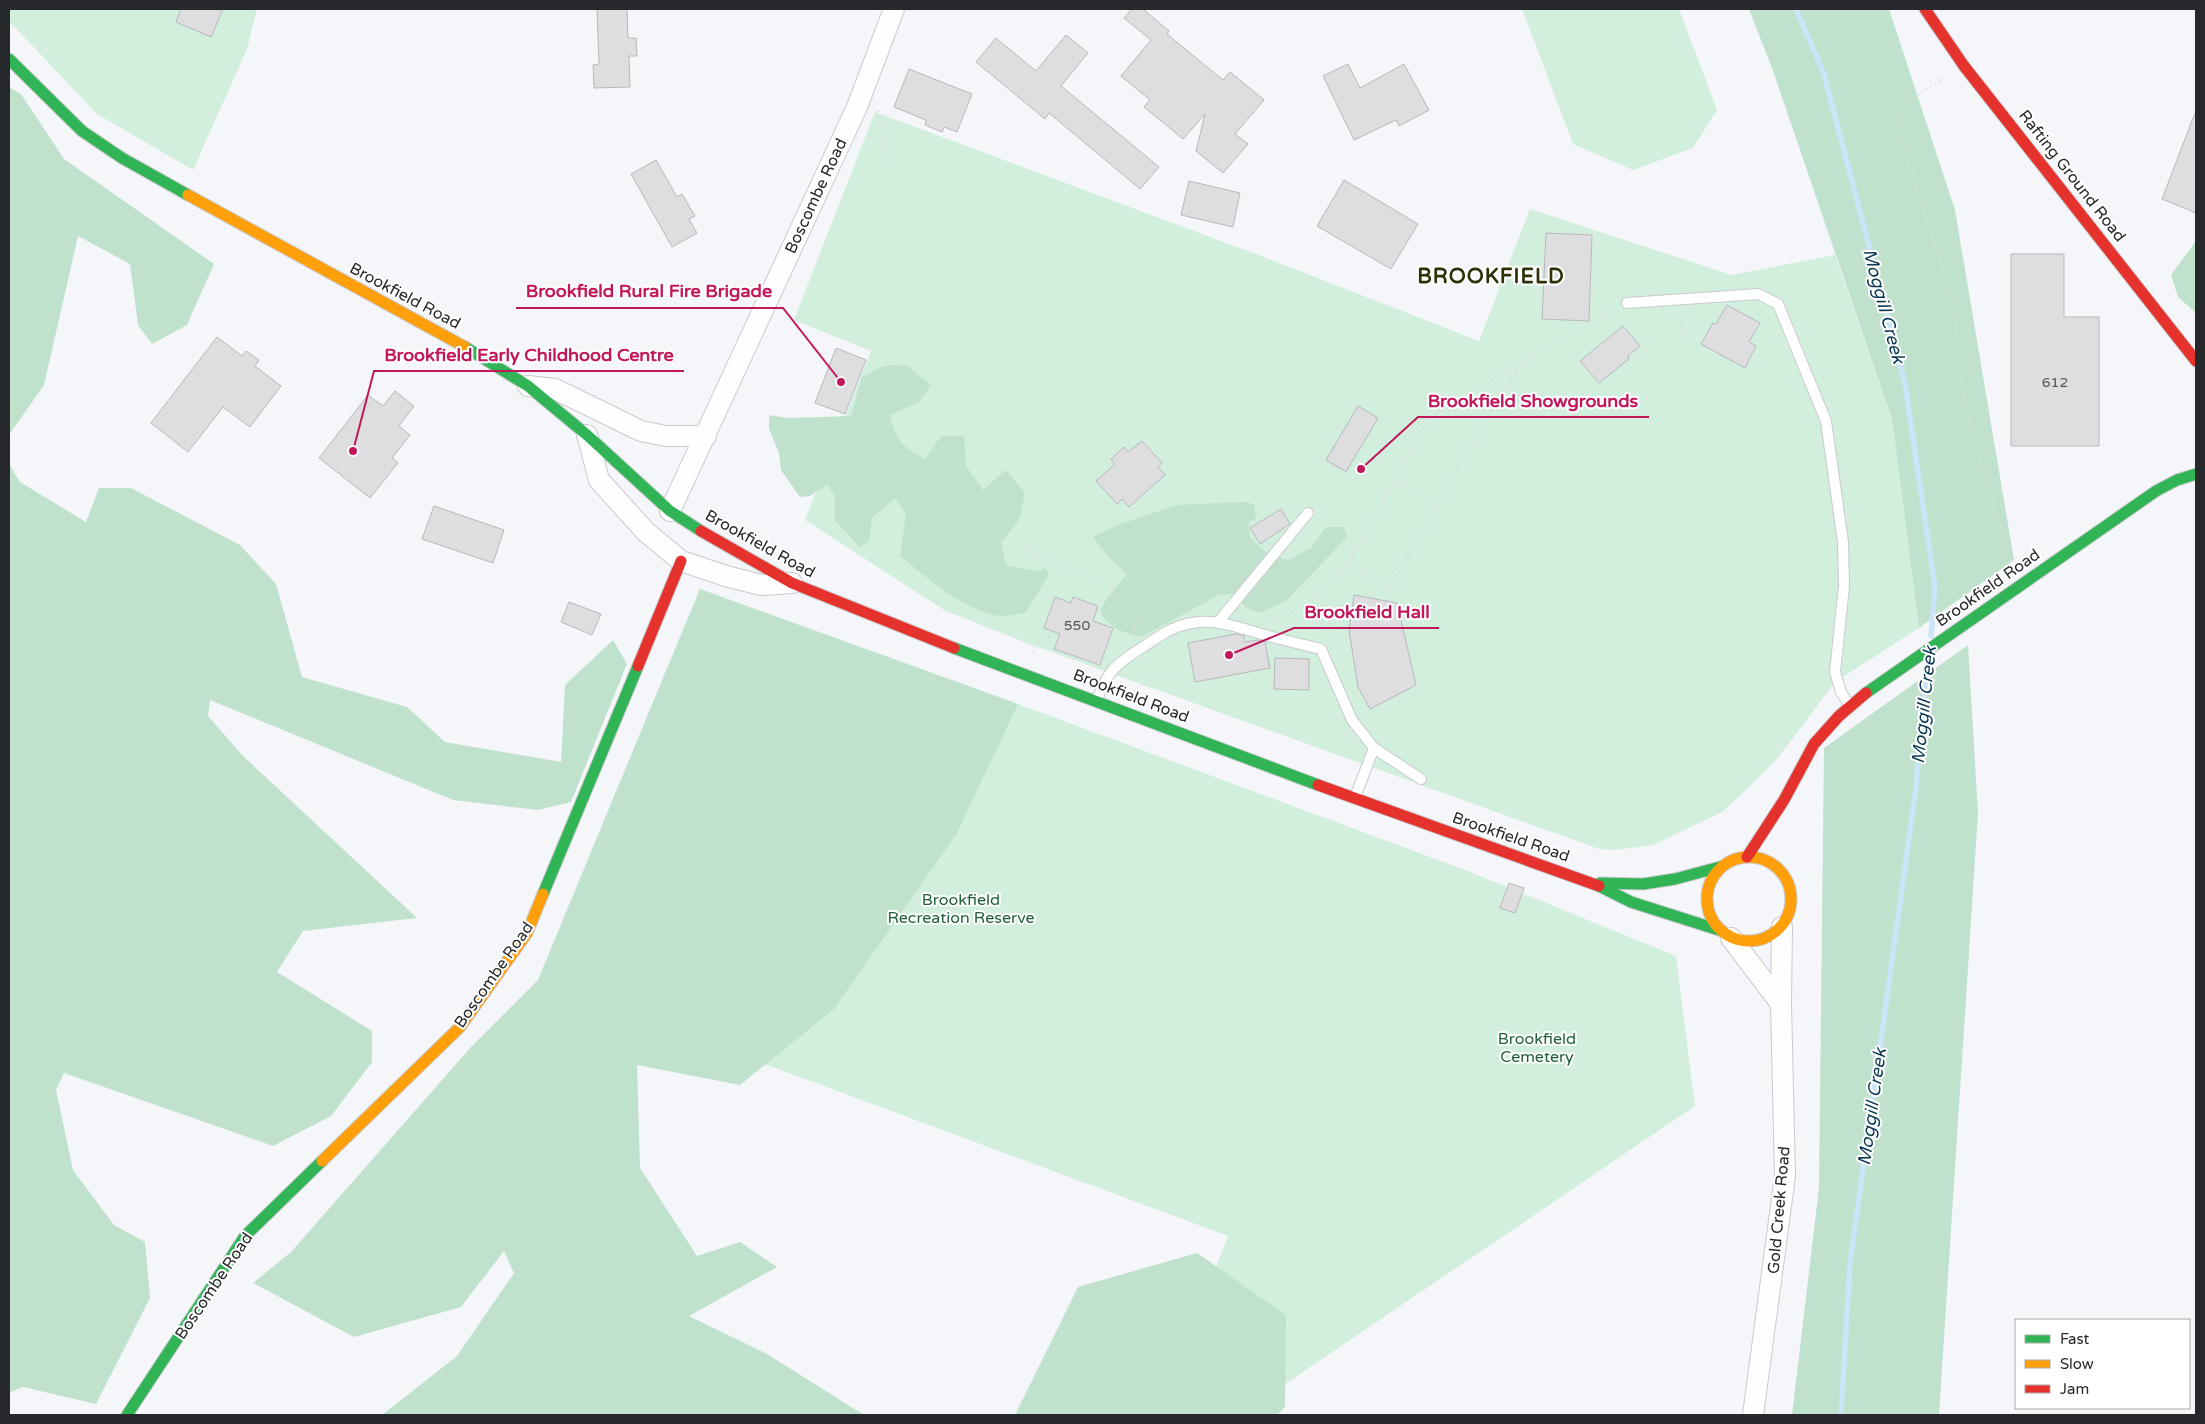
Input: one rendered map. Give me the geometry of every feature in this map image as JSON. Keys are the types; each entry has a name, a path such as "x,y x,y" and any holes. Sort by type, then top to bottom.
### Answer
{"main road":[{"name":"Rafting Ground Road","path":"1925,9 1964,66 2196,361"},
{"name":"Brookfield Road","path":"9,59 82,131 122,158 275,244 476,352 528,386 587,435 670,511 726,546 792,583 911,632 1097,700 1354,798 1591,882 1632,902 1725,934"},
{"name":"Brookfield Road","path":"1747,857 1784,800 1814,744 1838,716 1870,690 2156,491 2177,480 2196,474"},
{"name":"Boscombe Road","path":"127,1415 245,1236 460,1027 527,933 681,561"},
{"name":"Brookfield Road","path":"1780,828 1784,800"},
{"path":"1747,857 1775,860 1790,887 1792,901 1789,915 1782,927 1771,936 1758,941 1744,942 1725,934 1711,919 1706,899 1712,878 1720,868 1732,860 1747,857"},
{"name":"Brookfield Road","path":"1591,882 1642,884 1675,879 1720,868"}],"street":[{"name":"Boscombe Road","path":"670,511 857,107 894,9"},
{"path":"528,386 555,389 641,430 666,436 706,436"},
{"path":"587,435 599,480 646,532 681,561 761,585 792,583"},
{"name":"Gold Creek Road","path":"1753,1415 1785,1176 1781,1004 1782,927"},
{"path":"1725,934 1781,1004"}],"lane":[{"path":"1627,303 1758,294 1778,304 1826,421 1843,542 1844,586 1835,672 1841,692 1851,706"},
{"path":"1219,621 1308,513"},
{"path":"1097,700 1104,681 1112,668 1172,629 1203,622 1219,621 1238,625 1257,633 1321,650 1352,720 1374,748 1421,779"},
{"path":"1354,798 1374,748"}],"path":[{"path":"1964,66 1926,89 1903,108 1898,128 1954,305 1964,397 1978,454 2012,569"},
{"path":"877,107 882,139 880,162"},
{"path":"1677,300 1683,343"},
{"path":"1257,633 1308,601 1347,566 1395,482 1429,417 1627,303"},
{"path":"1386,599 1389,588 1437,505 1524,361"},
{"path":"1395,482 1437,505"},
{"path":"1024,549 1107,583 1138,615 1126,658"},
{"path":"1347,566 1389,588"},
{"path":"1308,601 1334,642"},
{"path":"1033,653 1037,641 1049,637 1051,632"},
{"path":"1132,691 1149,681 1189,673"}],"green space":[{"path":"9,9 257,9 247,49 193,170 97,114 9,21"},
{"path":"1522,9 1679,9 1717,110 1693,148 1633,170 1573,144"},
{"path":"1749,9 1889,9 1955,210 2014,560 1919,628 1892,419 1773,71"},
{"path":"9,87 21,94 64,159 214,264 187,325 152,344 138,325 130,264 78,236 44,385 9,435"},
{"path":"875,112 1269,259 1479,341 1530,209 1732,275 1835,255 1892,419 1919,628 1835,682 1777,759 1724,811 1653,845 1615,850 1599,849 1024,642 944,610 805,520 871,351 794,320"},
{"path":"2196,241 2196,313 2178,297 2171,275"},
{"path":"906,365 931,385 919,402 890,415 894,430 901,442 911,451 925,459 941,436 964,436 966,466 983,490 1006,470 1025,493 1020,518 1001,543 1006,565 1035,571 1046,568 1049,575 1025,613 1002,616 976,609 948,593 900,556 906,514 895,498 872,518 869,541 860,547 835,521 835,496 827,484 810,496 800,497 781,470 779,453 769,429 769,415 787,418 851,416 862,377 883,366"},
{"path":"9,464 20,482 86,522 99,488 131,488 240,545 276,584 302,677 407,707 445,742 561,762 565,685 613,640 627,664 571,802 538,810 453,800 210,700 208,716 242,755 417,918 303,931 277,972 372,1031 372,1062 331,1116 273,1146 64,1073 56,1090 73,1170 114,1225 145,1242 150,1298 96,1404 23,1387 9,1393"},
{"path":"1247,502 1254,505 1256,518 1249,522 1250,537 1265,552 1288,560 1311,548 1326,527 1344,527 1347,537 1287,600 1259,613 1246,608 1235,594 1219,595 1141,637 1117,629 1107,622 1100,611 1107,598 1127,574 1109,558 1093,537 1118,525 1177,505"},
{"name":"Brookfield Recreation Reserve","path":"700,589 1018,704 1465,870 1676,956 1695,1106 1269,1395 1178,1366 1228,1236 538,980"},
{"path":"700,589 1018,704 957,833 834,1009 740,1085 637,1065 640,1168 697,1256 740,1242 777,1267 689,1316 767,1354 864,1415 382,1415 457,1356 514,1273 504,1251 461,1307 354,1337 253,1283 291,1252 471,1047 538,980"},
{"path":"1968,645 1978,813 1939,1415 1792,1415 1819,1188 1824,748"},
{"path":"1197,1253 1286,1315 1285,1407 1277,1415 1015,1415 1078,1287"}],"building":[{"path":"181,9 223,9 211,37 176,22"},
{"path":"597,9 627,9 628,38 636,38 637,56 629,56 630,87 594,88 593,65 599,64"},
{"path":"1132,9 1143,9 1169,31 1167,34 1223,80 1230,72 1264,100 1235,134 1248,144 1223,173 1196,151 1205,114 1183,139 1144,107 1150,100 1121,76 1151,40 1124,18"},
{"path":"1066,35 1088,53 1061,86 1159,167 1140,189 1049,113 1045,119 976,62 996,38 1036,71"},
{"path":"1348,64 1360,88 1404,64 1429,110 1399,126 1396,120 1354,140 1323,76"},
{"path":"909,69 972,94 957,132 944,127 942,132 925,125 926,120 894,107"},
{"path":"2196,114 2196,213 2162,199"},
{"path":"656,160 677,197 682,194 695,216 689,219 697,233 672,247 631,174"},
{"path":"1344,180 1418,224 1391,269 1317,226"},
{"path":"1189,181 1240,193 1233,227 1181,215"},
{"path":"1546,233 1592,235 1589,321 1542,319"},
{"path":"2011,254 2064,254 2064,317 2099,317 2099,446 2011,446"},
{"path":"1727,305 1760,323 1749,342 1756,346 1745,368 1701,344 1713,323 1716,324"},
{"path":"1623,326 1640,346 1628,356 1629,359 1599,383 1580,361"},
{"path":"217,337 242,356 246,351 259,360 255,366 281,386 250,427 223,407 188,452 151,423"},
{"path":"836,348 866,360 845,414 815,403"},
{"path":"395,391 414,406 399,426 410,435 392,458 398,463 370,498 319,458 368,395 383,406"},
{"path":"1358,406 1378,418 1346,472 1326,460"},
{"path":"1142,441 1162,463 1158,467 1165,475 1129,507 1122,499 1117,504 1096,481 1115,464 1111,459 1124,447 1128,452"},
{"path":"434,506 504,530 493,563 422,539"},
{"path":"1281,509 1290,524 1260,544 1250,528"},
{"path":"1354,595 1397,603 1416,685 1370,709 1358,687 1349,630"},
{"path":"1055,597 1071,603 1073,597 1098,606 1093,621 1113,628 1100,665 1054,649 1060,634 1044,628"},
{"path":"569,602 601,614 592,635 561,622"},
{"path":"1236,634 1244,636 1245,642 1258,640 1265,642 1270,668 1195,682 1188,643"},
{"path":"1275,658 1309,659 1309,690 1274,689"},
{"path":"1509,883 1524,888 1515,913 1500,908"}],"waterway":[{"name":"Moggill Creek","path":"1796,9 1824,74 1905,384 1935,587 1931,636"},
{"name":"Moggill Creek","path":"1841,1415 1850,1263 1915,795 1928,660"}],"traffic: fast":[{"path":"9,59 82,131 122,158 188,195"},
{"path":"465,347 528,386 587,435 670,511 701,531"},
{"path":"1866,693 2156,491 2177,480 2196,474"},
{"path":"954,648 1318,785"},
{"path":"543,894 638,666"},
{"path":"1600,883 1643,884 1675,879 1720,867"},
{"path":"1599,886 1631,902 1719,930"},
{"path":"127,1415 245,1236 322,1161"}],"traffic: slow":[{"path":"188,195 465,347"},
{"path":"1741,857 1757,857 1773,864 1784,875 1791,891 1791,899 1788,915 1779,929 1773,934 1757,941 1741,941 1725,934 1714,923 1707,907 1707,891 1714,875 1725,864 1741,857"},
{"path":"322,1161 460,1027 527,933 543,894"}],"traffic: jam":[{"path":"1925,9 1964,66 2196,361"},
{"path":"701,531 792,583 954,648"},
{"path":"638,666 681,561"},
{"path":"1747,857 1784,800 1814,744 1839,716 1866,693"},
{"path":"1318,785 1599,886"}],"place":[{"name":"Brookfield Rural Fire Brigade","path":"841,382"},
{"name":"Brookfield Early Childhood Centre","path":"353,451"},
{"name":"Brookfield Showgrounds","path":"1361,469"},
{"name":"Brookfield Hall","path":"1229,655"}],"district":[{"name":"BROOKFIELD","path":"1491,276"}],"park label":[{"name":"Brookfield Cemetery","path":"1537,1048"}]}
